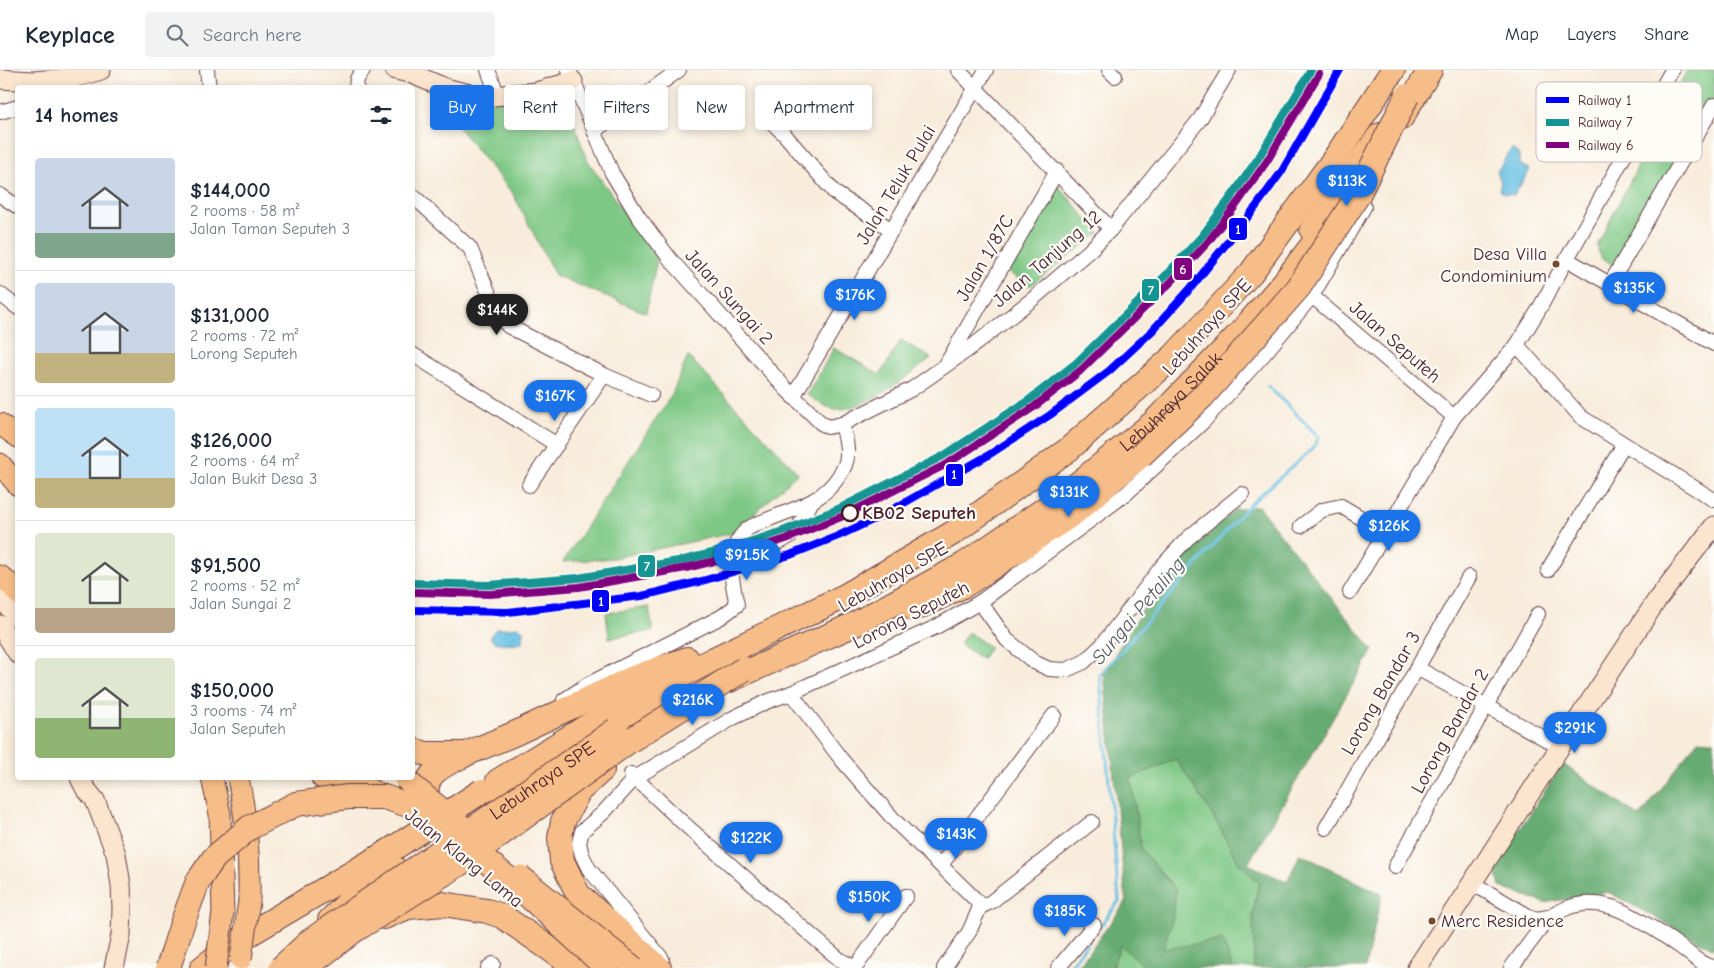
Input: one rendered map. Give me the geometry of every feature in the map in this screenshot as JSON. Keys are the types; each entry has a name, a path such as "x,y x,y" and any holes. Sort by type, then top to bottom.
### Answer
{"highway":[{"name":"Lebuhraya Salak","path":"399,852 488,795 609,713 792,620 845,596 953,533 1069,449 1173,357 1251,273 1335,158 1394,70"},
{"name":"Lebuhraya SPE","path":"281,968 310,940 616,730 673,695 746,655 838,610 999,516 1080,454 1156,384 1256,273 1341,163 1402,70"},
{"name":"Lebuhraya SPE","path":"307,968 355,930 462,862 630,741 747,667 933,576 1005,526 1088,463 1166,395 1234,323 1301,246 1425,70"},
{"name":"Lebuhraya Salak","path":"768,664 855,624 965,564 1058,500 1154,422 1240,333 1285,281 1396,125 1430,70"},
{"path":"723,694 755,684 965,585 1074,513 1140,456 1203,396 1298,287 1358,195 1407,96"},
{"path":"1074,513 1154,422"},
{"path":"430,805 425,789 429,778 444,765 554,716 632,678 792,620"},
{"path":"482,847 595,766 723,694 768,664"},
{"path":"488,795 649,715 768,664"},
{"path":"628,747 579,791 563,821 560,852 567,874 578,894 635,957"},
{"path":"415,751 426,754 466,754"},
{"path":"168,968 198,882 214,858 249,828 296,804 348,797 384,796 414,807 457,836 521,889 608,968"},
{"path":"202,968 236,942 399,852"},
{"path":"292,968 336,912 399,852"},
{"path":"307,968 323,952 366,924 408,908 443,904 487,911 502,916 560,956 584,968"},
{"path":"602,968 607,957 615,949 623,946 635,957 659,968"}],"main road":[{"path":"0,463 15,472"},
{"path":"0,463 15,481"},
{"path":"0,576 15,590"},
{"path":"212,780 220,814 222,912 216,968"},
{"path":"238,780 245,811 250,855 249,901 240,968"},
{"name":"Jalan Klang Lama","path":"330,780 373,790 403,807 502,885 589,968"},
{"path":"394,780 430,805 482,847 546,905 556,937"},
{"name":"Jalan Klang Lama","path":"407,780 635,957"}],"street":[{"path":"0,79 33,81 73,78 101,70"},
{"path":"207,70 209,85"},
{"path":"357,85 363,70"},
{"path":"396,70 410,73 445,88 482,97 536,92 571,76"},
{"path":"488,70 498,96"},
{"path":"594,131 679,70"},
{"path":"958,70 1111,228"},
{"name":"Jalan Teluk Pulai","path":"793,398 986,70"},
{"name":"Jalan Tanjung 12","path":"842,424 912,389 969,349 1034,298 1089,251 1111,228 1200,118 1229,70"},
{"path":"1665,82 1672,70"},
{"name":"Jalan Sungai 2","path":"571,76 612,173 638,216 670,260 793,398 828,427 842,424"},
{"path":"1702,126 1714,105"},
{"path":"0,112 15,108"},
{"name":"Lorong Seputeh","path":"668,968 589,869 582,855 579,843 582,831 603,813 633,776 734,718 936,627 980,602 1127,493 1203,422 1265,353 1312,296 1376,185 1396,125"},
{"path":"780,130 835,193 892,230"},
{"path":"1350,592 1454,417 1517,345 1568,260 1622,162"},
{"path":"1610,284 1681,162"},
{"name":"Jalan 1/87C","path":"946,364 1057,171"},
{"path":"0,195 15,205"},
{"path":"415,198 470,248 497,313 508,326 604,375 651,395"},
{"path":"1568,260 1714,344"},
{"path":"0,294 15,306"},
{"name":"Jalan Seputeh","path":"1312,296 1454,417"},
{"path":"1517,345 1581,416 1714,500"},
{"path":"415,356 557,446"},
{"path":"529,485 604,375"},
{"path":"554,716 548,710 587,685 720,617 737,605 730,568 733,549 747,529 811,503 836,481 844,469 848,456 842,424"},
{"path":"1548,570 1624,444"},
{"path":"980,602 1007,640 1034,662 1050,669 1066,670 1084,662 1102,645 1163,565 1188,538 1242,494"},
{"path":"732,558 790,536 799,526 811,503"},
{"path":"1302,526 1322,510 1341,506 1385,532"},
{"path":"1417,968 1657,600 1714,526"},
{"name":"Lorong Bandar 3","path":"1326,828 1469,578"},
{"path":"0,598 15,615"},
{"name":"Lorong Bandar 2","path":"1395,867 1538,614"},
{"path":"0,625 15,649"},
{"path":"1417,668 1560,747"},
{"path":"791,693 841,759 896,822 970,893 980,907"},
{"path":"941,865 1054,715"},
{"path":"633,776 681,821 804,929 839,959 855,968 906,896"},
{"path":"81,780 95,800"},
{"path":"89,780 116,854 121,885 121,935 114,968"},
{"path":"944,968 968,932 980,907 991,902 1092,822"},
{"path":"1472,883 1532,918 1542,919 1584,903 1613,907 1624,911 1681,947 1705,966 1714,967"},
{"path":"1511,968 1540,930 1542,919"},
{"path":"1058,968 1094,925"}],"green space":[{"path":"1687,70 1714,70 1714,97 1702,118 1702,82 1681,82"},
{"path":"504,100 504,130 575,130 575,127 588,161 657,259 646,313 555,275 513,194 460,130 494,130 494,101"},
{"path":"1640,162 1677,162 1617,267 1601,258 1597,246"},
{"path":"1054,181 1099,233 1030,286 1006,271"},
{"path":"901,340 931,358 886,391 860,404 835,409 825,406 807,395 834,348 880,375"},
{"path":"688,356 798,473 733,533 614,558 563,562 672,394"},
{"path":"1258,506 1373,650 1248,864 1287,882 1300,854 1382,894 1365,968 1254,968 1253,912 1259,882 1239,863 1210,811 1176,759 1131,778 1141,849 1176,890 1172,920 1163,949 1222,940 1233,968 1146,968 1120,945 1112,968 1077,968 1126,902 1104,673 1162,578 1234,510"},
{"path":"649,607 653,631 609,638 606,613"},
{"path":"968,632 990,647 982,659 960,644"},
{"path":"1698,740 1714,741 1714,949 1608,892 1544,903 1500,887 1495,866 1563,764 1640,817"},
{"path":"1176,759 1210,811 1239,863 1259,882 1253,912 1254,968 1233,968 1222,940 1162,950 1172,920 1176,890 1141,849 1131,778"},
{"path":"1120,945 1146,968 1112,968"}],"water":[{"path":"1512,148 1519,155 1519,164 1530,170 1514,195 1505,194 1499,190 1501,182 1496,173"},
{"path":"519,627 523,630 523,640 521,643 498,643 491,639 496,629"}],"waterway":[{"name":"Sungai Petaling","path":"1099,928 1119,901 1100,675 1247,507 1313,448 1319,437 1268,386"},
{"name":"Sungai Petaling","path":"1069,968 1089,941"}],"rail line":[{"name":"7","path":"415,583 489,585 578,578 684,560 728,549 783,531 838,509 943,456 1029,400 1075,364 1165,276 1202,236 1232,196 1259,157 1311,70"},
{"name":"1","path":"415,610 508,612 642,596 702,581 790,555 838,536 881,516 987,456 1050,415 1109,371 1152,331 1190,289 1282,171 1340,70"},
{"name":"6","path":"415,592 490,594 579,587 686,568 731,557 786,539 841,517 947,464 1034,407 1080,371 1171,282 1208,242 1239,201 1267,161 1319,74"}],"place":[{"name":"Desa Villa Condominium","path":"1556,264"},
{"name":"KB02 Seputeh","path":"850,513"},
{"name":"Merc Residence","path":"1432,921"}]}
